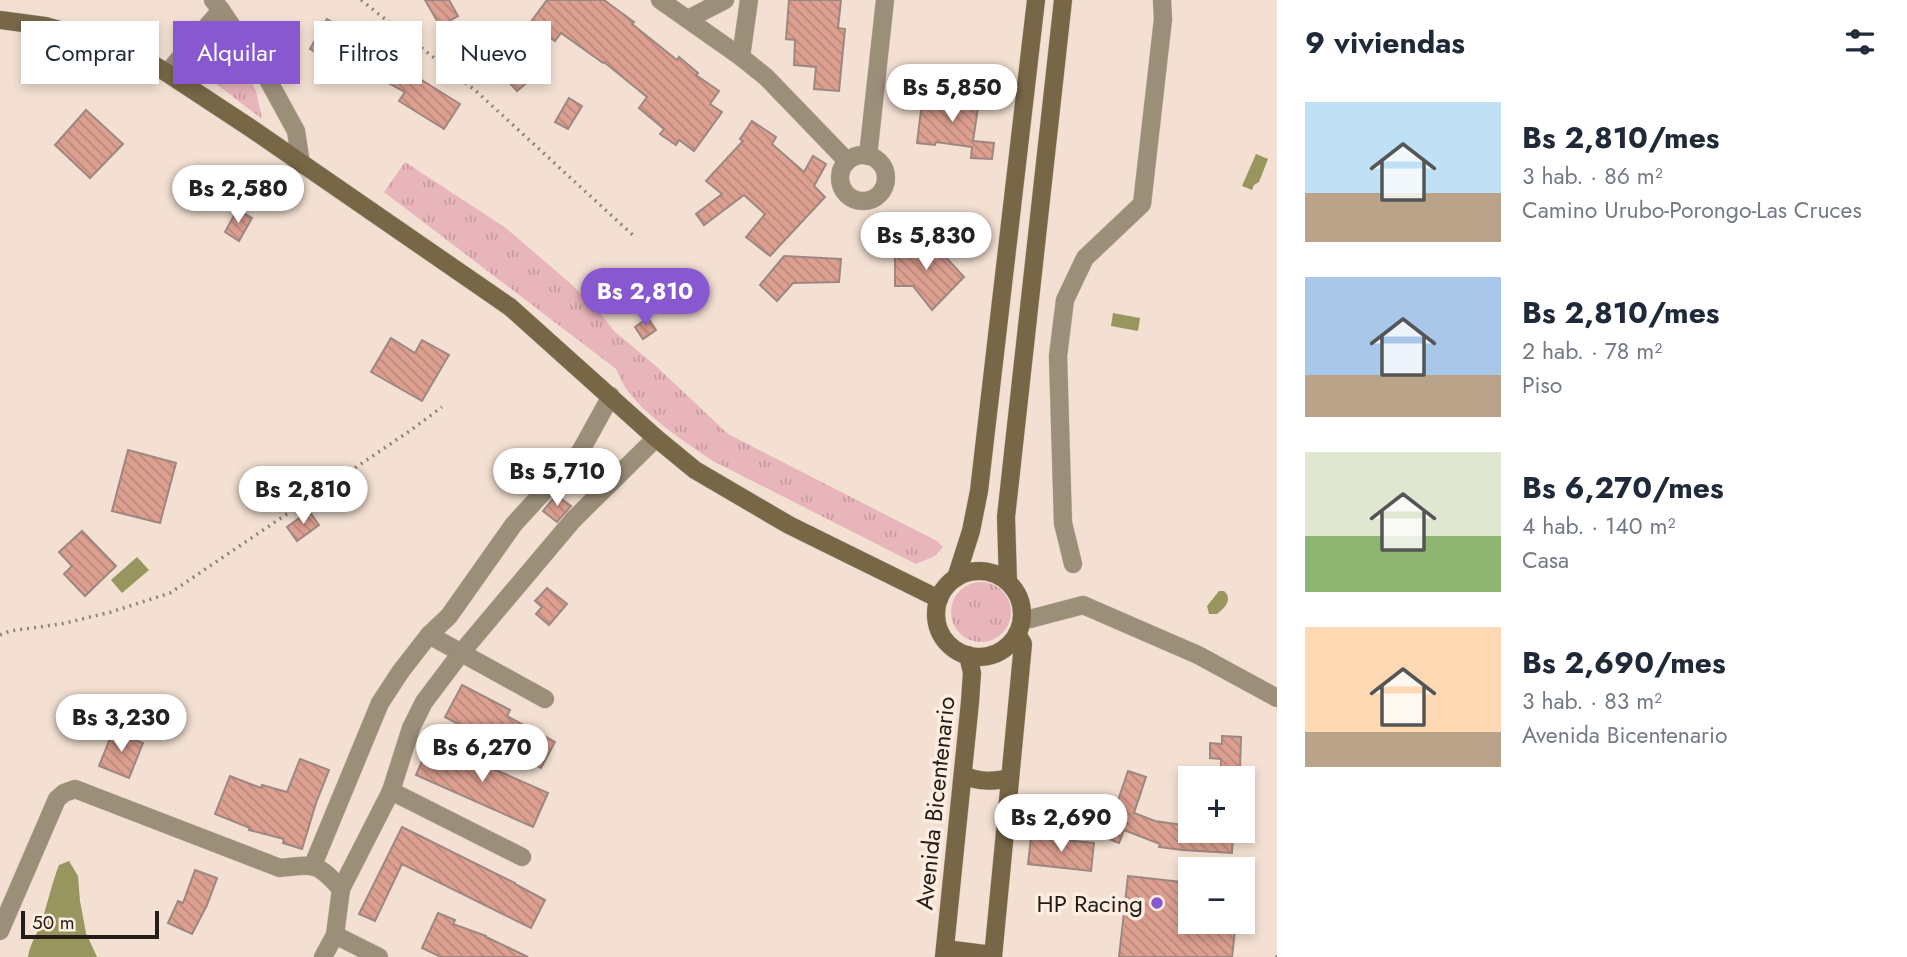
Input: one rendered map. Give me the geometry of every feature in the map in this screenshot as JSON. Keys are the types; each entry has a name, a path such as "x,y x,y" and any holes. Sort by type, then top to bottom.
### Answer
{"main road":[{"path":"956,578 971,531 979,491 1036,0"},
{"path":"1008,582 1006,517 1063,0"},
{"path":"0,20 45,26 113,45 139,56 301,163 510,307 695,470 789,525 939,599"},
{"path":"945,953 993,956 1023,644 1019,628 1022,607 1017,593 1008,582 996,575 983,571 969,572 946,587 939,599 936,613 938,627 944,639 955,649 968,655 982,657 996,653 1008,646 1019,628"},
{"name":"Avenida Bicentenario","path":"945,953 972,673 968,655"},
{"path":"963,775 993,782 1010,778"}],"street":[{"path":"660,0 766,77 847,161"},
{"path":"688,19 725,0"},
{"path":"741,57 749,0"},
{"path":"868,156 885,0"},
{"path":"1073,564 1063,523 1058,356 1065,300 1085,258 1142,204 1163,19 1162,0"},
{"path":"167,74 217,5 267,78 296,131 301,163"},
{"path":"868,156 880,163 886,177 881,192 868,200 852,199 842,187 840,173 847,161 854,157 868,156"},
{"path":"313,864 380,703 429,635 449,616 514,524 580,452 611,397"},
{"path":"323,957 335,935 341,889 391,791 411,728 424,702 461,653 573,520 656,438"},
{"path":"580,452 613,479"},
{"path":"1019,628 1083,605 1198,655 1277,698"},
{"path":"429,635 545,699"},
{"path":"0,931 57,799 75,789 280,869 313,864 341,889"},
{"path":"391,791 522,857"},
{"path":"335,935 379,957"}],"path":[{"path":"361,0 476,90 636,238"},
{"path":"0,635 111,612 170,593 442,407"}],"green space":[{"path":"216,84 252,84 262,119"},
{"path":"405,162 506,228 571,284 597,309 614,331 657,367 728,434 937,541 943,547 935,556 916,564 713,461 680,438 638,404 616,369 384,192"},
{"path":"981,582 998,587 1006,595 1011,612 1006,629 998,637 981,642 964,637 956,629 951,612 956,595 964,587"}],"shaded area":[{"path":"1256,154 1268,159 1259,182 1252,190 1242,186"},
{"path":"1113,313 1140,318 1138,331 1111,326"},
{"path":"137,557 149,570 122,593 111,580"},
{"path":"1219,591 1227,594 1227,603 1217,614 1209,614 1207,606"},
{"path":"69,861 78,876 86,933 97,957 28,957 59,865"}],"building":[{"path":"425,0 449,0 458,16 449,21 437,21"},
{"path":"547,0 604,0 719,91 710,104 722,112 694,151 679,140 676,145 660,134 664,129 639,108 647,97 604,62 561,33 555,41 551,38 551,21 531,21"},
{"path":"789,0 841,0 838,28 845,29 839,91 814,89 816,67 794,65 795,40 786,39"},
{"path":"422,80 460,104 444,129 399,101 405,92 390,84 422,84"},
{"path":"511,84 525,84 517,91"},
{"path":"923,94 979,101 973,141 994,143 992,159 971,158 972,147 936,142 935,145 917,143"},
{"path":"569,98 582,106 568,129 555,122"},
{"path":"86,110 123,144 90,178 55,145"},
{"path":"752,121 776,137 772,144 804,172 813,156 826,164 814,186 825,197 770,256 746,237 765,214 744,195 704,225 696,214 722,194 706,181 743,141 740,139"},
{"path":"237,210 252,218 239,241 225,232"},
{"path":"914,237 922,246 930,240 964,277 932,310 913,286 895,286 895,256"},
{"path":"784,256 841,259 839,282 793,283 777,301 760,285"},
{"path":"648,318 656,330 643,339 635,327"},
{"path":"391,338 415,353 422,340 449,355 422,401 371,372"},
{"path":"128,450 176,463 160,523 112,511"},
{"path":"556,495 571,506 557,522 543,511"},
{"path":"309,511 319,525 297,541 287,527"},
{"path":"82,531 116,566 85,596 64,574 72,566 59,552"},
{"path":"547,588 567,604 549,625 536,614 542,607 535,601"},
{"path":"462,685 510,710 507,716 555,742 541,768 445,717"},
{"path":"113,731 143,743 129,778 99,766"},
{"path":"1222,736 1241,737 1240,766 1221,766 1221,759 1210,758 1210,743 1222,744"},
{"path":"431,741 548,793 533,827 416,775"},
{"path":"300,759 329,770 302,849 283,843 284,839 249,830 250,828 215,814 230,776 261,788 262,785 287,792"},
{"path":"1128,771 1146,777 1134,813 1155,821 1178,824 1178,843 1232,843 1232,853 1159,847 1160,844 1124,830 1119,843 1101,836 1113,808 1115,809"},
{"path":"402,827 545,900 531,928 402,864 375,921 359,914"},
{"path":"1031,837 1094,843 1091,871 1028,864"},
{"path":"195,870 217,878 192,934 168,923 178,901 183,903"},
{"name":"HP Racing","path":"1128,876 1178,882 1178,934 1235,934 1232,957 1119,957"},
{"path":"438,913 455,920 453,924 486,936 528,957 441,957 422,948"}],"place":[{"name":"HP Racing","path":"1157,903"}]}
